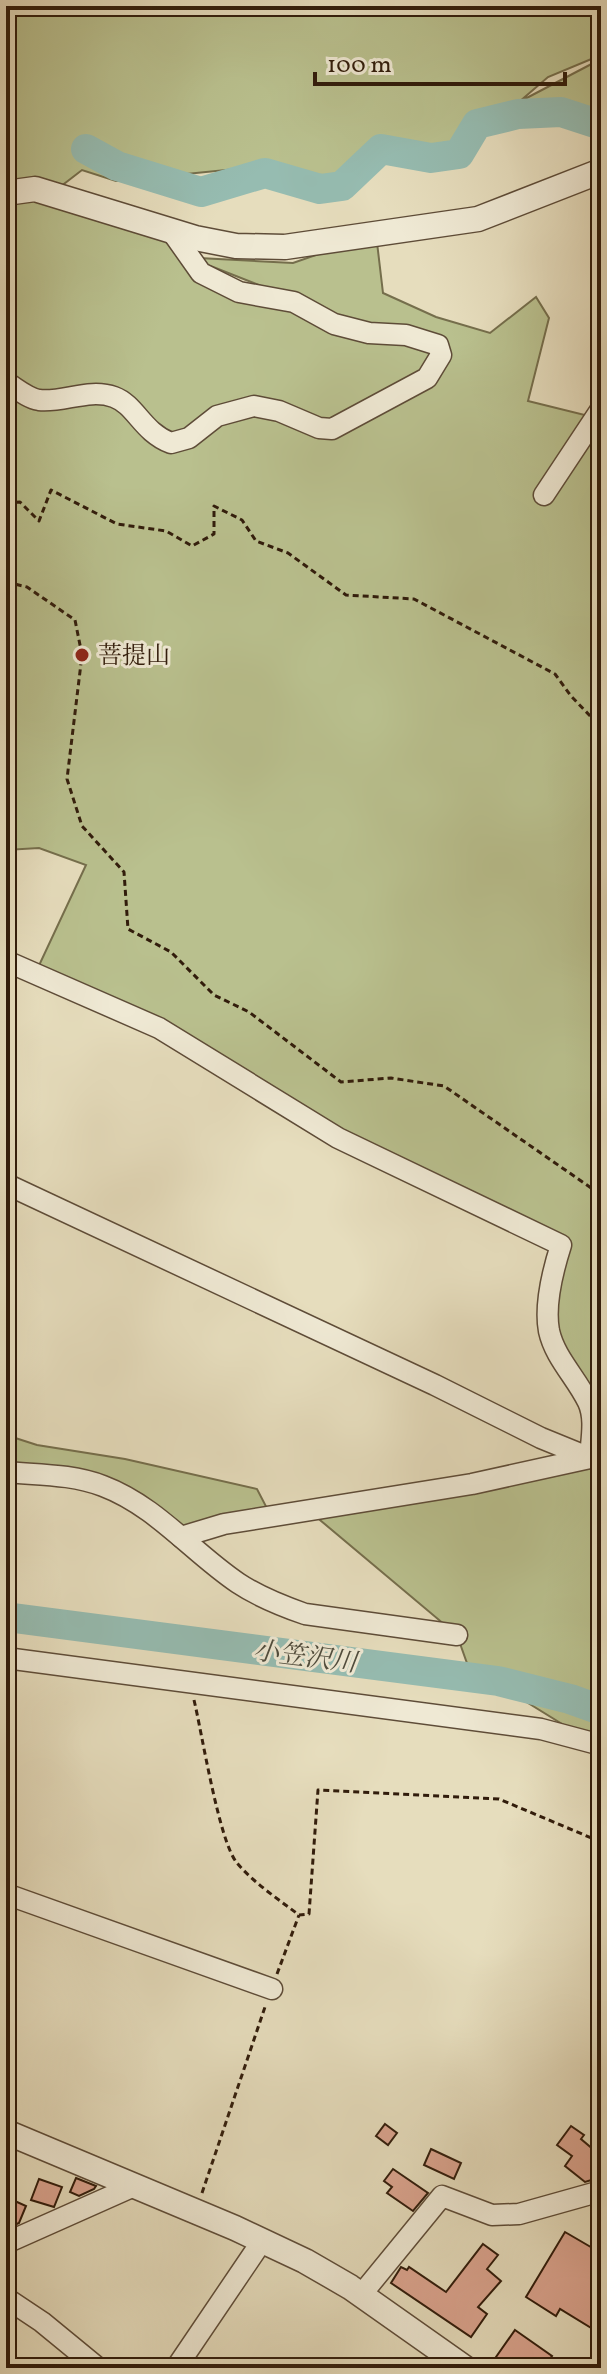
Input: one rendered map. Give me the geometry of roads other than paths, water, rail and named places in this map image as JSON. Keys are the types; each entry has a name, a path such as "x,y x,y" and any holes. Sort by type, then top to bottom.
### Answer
{"street":[{"path":"6,193 35,189 172,232 236,246 285,247 478,219 601,171"},
{"path":"6,382 36,399 86,395 115,397 128,405 137,420 155,436 171,443 189,438 217,416 254,406 279,411 319,428 332,429 427,378 441,355 438,345 406,335 369,333 334,324 294,302 239,292 201,273 172,232"},
{"path":"544,495 601,409"},
{"path":"6,961 159,1028 338,1138 561,1245 554,1264 549,1329 556,1352 589,1404 592,1421 590,1458"},
{"path":"6,1184 435,1385 541,1438 590,1458"},
{"path":"181,1537 224,1524 472,1484 590,1458"},
{"path":"6,1472 81,1479 105,1487 151,1513 237,1582 282,1607 305,1614 457,1635"},
{"path":"6,1658 541,1729 601,1745"},
{"path":"6,1894 272,1989"},
{"path":"6,2132 305,2261 361,2295 465,2368"},
{"path":"6,2243 134,2186"},
{"path":"361,2295 442,2196 492,2215 519,2214 601,2191"},
{"path":"176,2368 262,2241"},
{"path":"6,2298 42,2322 98,2368"}],"waterway":[{"path":"86,149 117,166 201,192 265,173 320,189 342,186 381,149 431,158 459,154 477,124 518,114 561,112 601,125"},
{"name":"小笠沢川","path":"6,1617 498,1681 601,1710"}],"place":[{"name":"菩提山","path":"82,655"}]}
